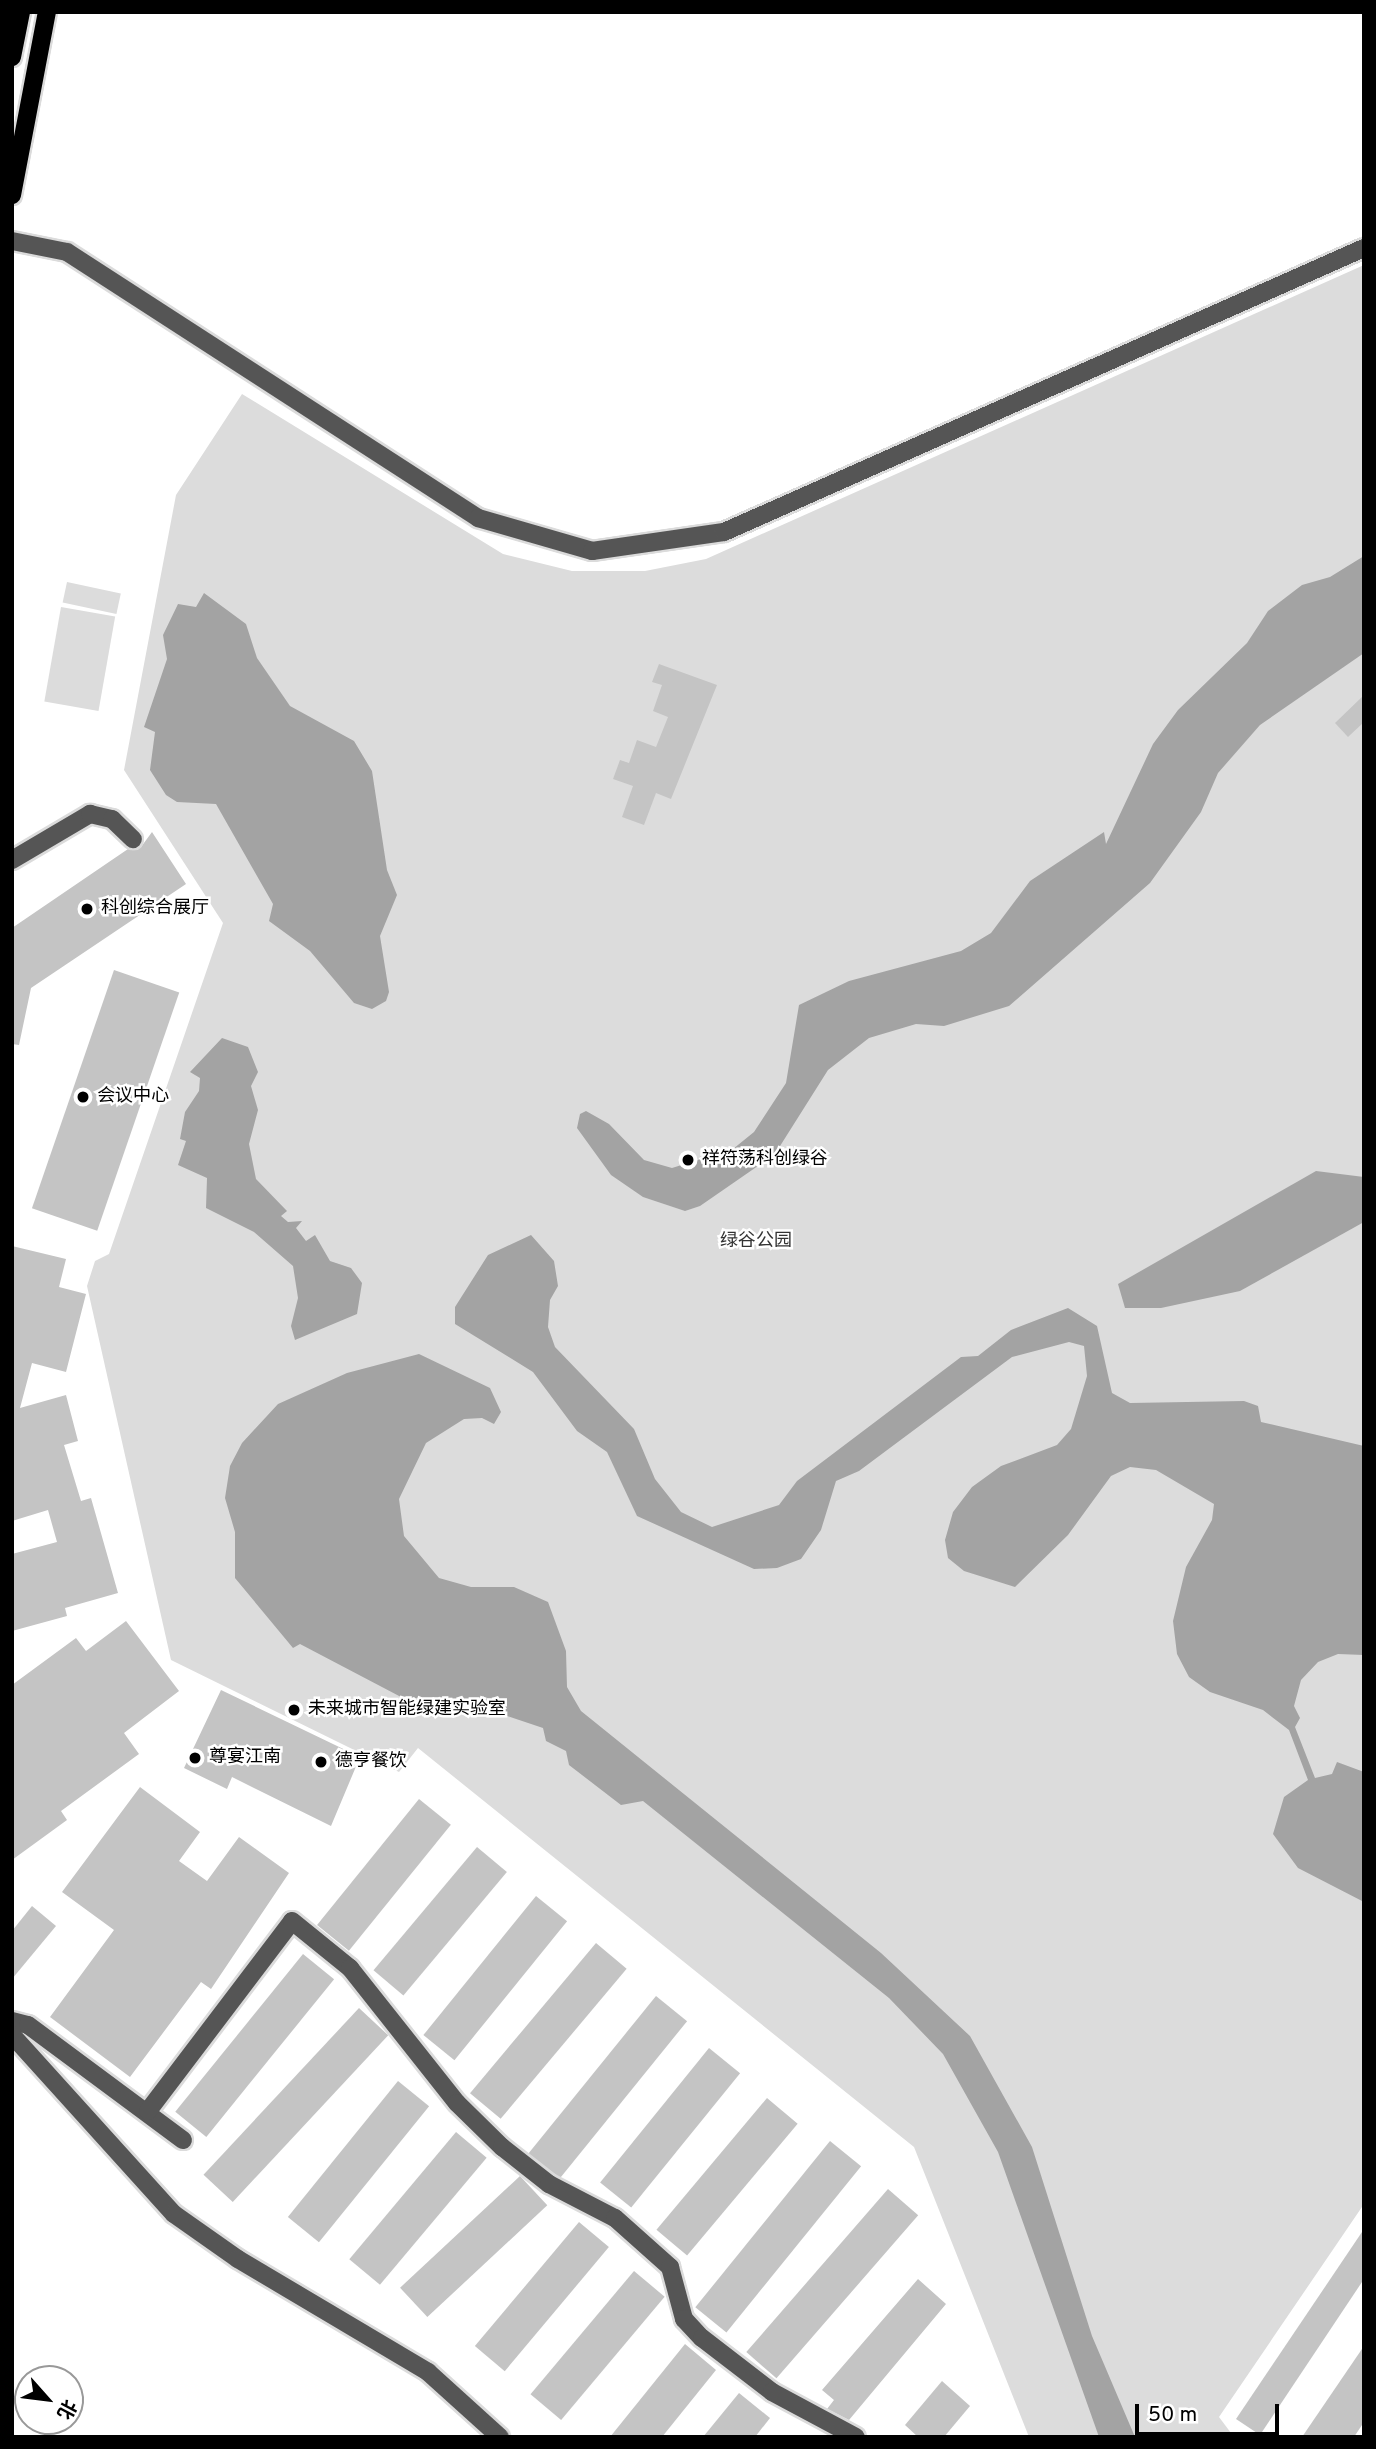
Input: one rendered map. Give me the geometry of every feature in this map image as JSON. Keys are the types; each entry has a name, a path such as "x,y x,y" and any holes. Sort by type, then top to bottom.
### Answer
{"main road":[{"path":"12,57 20,12"},
{"path":"12,195 47,12"}],"street":[{"path":"12,240 67,252 478,518 592,551 724,532 1364,248"},
{"path":"12,860 90,814 111,819 133,839"},
{"path":"148,2111 292,1921 350,1968 457,2103 502,2147 549,2184 615,2218 670,2267 684,2319 702,2338 772,2392 856,2437"},
{"path":"12,2021 28,2025 148,2111 183,2140"},
{"path":"12,2035 174,2214 237,2259 428,2372 500,2437"}],"green space":[{"name":"绿谷公园","path":"1364,265 1364,2204 1219,2417 1234,2437 1029,2437 914,2147 418,1748 399,1772 171,1660 87,1286 95,1261 109,1254 223,923 124,770 176,495 242,394 503,554 572,571 645,571 706,559"},
{"path":"67,582 121,593 116,614 63,603"},
{"path":"61,607 115,617 98,711 44,702"}],"shaded area":[{"path":"1364,556 1364,653 1260,725 1218,773 1201,812 1150,883 1009,1006 944,1026 916,1024 869,1038 828,1070 775,1154 700,1206 685,1211 643,1197 611,1175 577,1128 580,1114 586,1111 609,1124 644,1160 672,1168 733,1149 754,1132 786,1083 799,1005 849,981 961,951 991,933 1030,881 1104,832 1106,844 1153,744 1178,710 1247,643 1268,611 1302,585 1330,577"},
{"path":"204,593 246,624 257,658 290,706 354,741 372,771 387,870 397,895 380,936 389,992 386,1001 372,1009 354,1003 310,951 269,921 273,904 216,804 177,802 166,795 150,770 155,732 144,727 167,659 163,635 178,604 196,607"},
{"path":"222,1038 248,1047 258,1072 251,1086 258,1110 249,1144 256,1179 287,1211 281,1216 288,1222 302,1221 296,1228 306,1241 315,1235 330,1261 351,1268 362,1283 357,1314 295,1340 291,1326 298,1298 293,1266 254,1232 206,1208 207,1178 178,1165 186,1141 180,1139 185,1112 199,1091 200,1078 190,1072"},
{"path":"1316,1171 1364,1177 1364,1222 1240,1291 1161,1308 1125,1308 1118,1284"},
{"path":"531,1235 554,1261 558,1286 550,1300 548,1327 555,1347 634,1429 655,1479 681,1512 712,1527 779,1505 797,1481 961,1357 978,1356 1011,1330 1068,1308 1097,1326 1112,1393 1130,1403 1244,1401 1258,1406 1261,1422 1364,1446 1364,1655 1338,1654 1318,1662 1301,1680 1294,1706 1300,1718 1295,1727 1315,1778 1332,1774 1337,1762 1364,1772 1364,1902 1298,1868 1273,1834 1284,1797 1308,1780 1289,1730 1263,1710 1210,1692 1189,1677 1177,1654 1173,1621 1186,1567 1212,1520 1214,1504 1156,1470 1130,1467 1111,1476 1068,1535 1015,1587 964,1571 948,1558 945,1540 953,1512 972,1487 1001,1466 1057,1445 1071,1429 1087,1376 1084,1346 1069,1342 1012,1357 859,1471 836,1481 821,1530 801,1559 777,1568 754,1569 637,1516 607,1452 577,1431 533,1372 455,1324 455,1307 488,1255"},
{"path":"419,1354 490,1388 501,1412 494,1424 482,1418 464,1419 426,1443 399,1499 404,1536 439,1578 471,1587 514,1587 548,1602 566,1651 567,1687 581,1711 881,1953 970,2036 1032,2147 1092,2336 1135,2437 1099,2437 998,2152 943,2054 889,1998 643,1801 621,1805 569,1765 566,1751 546,1741 543,1728 465,1702 401,1697 300,1644 293,1648 235,1578 235,1532 225,1498 230,1466 242,1443 278,1404 347,1373"}],"building":[{"path":"659,664 717,685 671,799 656,793 644,825 622,817 633,786 613,779 620,760 629,763 637,740 656,747 668,717 653,711 662,685 652,682"},
{"path":"1364,695 1364,722 1348,737 1335,723"},
{"path":"152,832 186,884 31,988 19,1045 12,1044 12,928 128,849 141,847"},
{"path":"114,970 179,992 97,1231 32,1208"},
{"path":"12,1246 66,1259 59,1287 86,1294 66,1372 32,1363 20,1408 66,1395 78,1441 64,1445 81,1501 91,1498 118,1593 65,1608 67,1616 12,1631 12,1554 57,1542 48,1510 12,1521"},
{"path":"126,1621 179,1691 124,1733 139,1754 61,1811 67,1820 12,1860 12,1685 76,1638 86,1651"},
{"path":"221,1690 360,1757 331,1826 232,1777 227,1789 184,1768"},
{"path":"140,1787 200,1832 179,1861 207,1881 239,1837 289,1873 211,1989 201,1982 130,2077 50,2017 114,1930 62,1892"},
{"path":"419,1799 451,1825 349,1951 317,1925"},
{"path":"477,1847 507,1872 403,1995 374,1970"},
{"path":"536,1896 567,1921 454,2060 423,2035"},
{"path":"32,1906 56,1926 12,1979 12,1931"},
{"path":"596,1943 627,1969 501,2119 470,2093"},
{"path":"303,1954 334,1979 206,2137 175,2112"},
{"path":"656,1996 687,2021 559,2179 528,2154"},
{"path":"359,2008 388,2035 233,2202 204,2175"},
{"path":"709,2048 740,2073 631,2208 600,2182"},
{"path":"398,2081 429,2106 319,2242 288,2217"},
{"path":"767,2098 798,2124 687,2255 656,2230"},
{"path":"456,2132 487,2158 380,2285 349,2259"},
{"path":"830,2141 861,2166 726,2332 695,2307"},
{"path":"520,2176 547,2205 427,2317 400,2288"},
{"path":"888,2189 918,2215 776,2378 746,2352"},
{"path":"579,2222 609,2247 505,2371 475,2346"},
{"path":"1364,2229 1364,2279 1260,2435 1236,2419"},
{"path":"634,2271 665,2297 561,2420 531,2394"},
{"path":"918,2279 946,2304 849,2420 827,2409 834,2400 822,2390"},
{"path":"685,2344 716,2370 662,2437 610,2437"},
{"path":"1364,2346 1364,2422 1354,2437 1302,2437"},
{"path":"942,2381 970,2406 944,2437 918,2437 905,2425"},
{"path":"739,2393 770,2418 755,2437 703,2437"}],"place":[{"name":"科创综合展厅","path":"87,909"},
{"name":"会议中心","path":"83,1097"},
{"name":"祥符荡科创绿谷","path":"688,1160"},
{"name":"未来城市智能绿建实验室","path":"294,1710"},
{"name":"尊宴江南","path":"195,1758"},
{"name":"德亨餐饮","path":"321,1762"}]}
